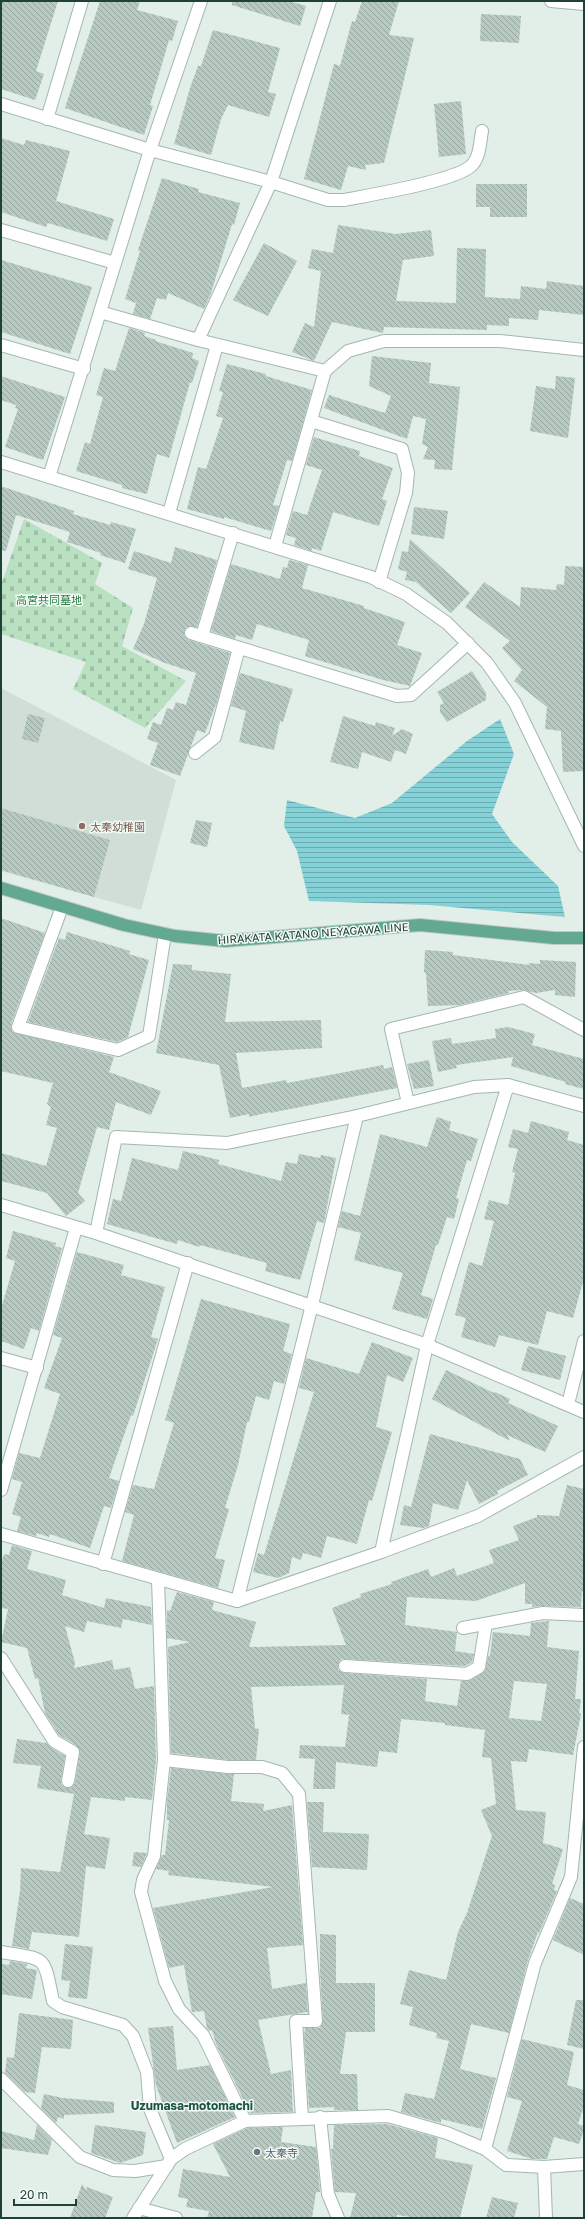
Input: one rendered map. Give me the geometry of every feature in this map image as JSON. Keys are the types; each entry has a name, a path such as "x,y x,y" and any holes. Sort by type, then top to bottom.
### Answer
{"main road":[{"name":"HIRAKATA KATANO NEYAGAWA LINE","path":"1,888 124,925 165,934 225,941 420,926 554,938 584,938"}],"street":[{"path":"47,118 82,1"},
{"path":"49,477 84,369 150,150 201,1"},
{"path":"198,340 271,182 330,1"},
{"path":"551,1 584,4"},
{"path":"1,104 150,150 271,182 328,200 344,200 453,176 472,166 478,156 482,131"},
{"path":"1,230 115,263"},
{"path":"100,312 216,345 325,371"},
{"path":"275,546 325,371 348,351 384,341 500,341 584,350"},
{"path":"1,345 84,369"},
{"path":"169,513 216,345"},
{"path":"311,421 402,449 408,472 406,493 379,582"},
{"path":"1,462 371,577 406,594 447,623 487,662 515,703 584,846"},
{"path":"233,533 197,635 397,696 411,695 468,643"},
{"path":"195,753 215,737 239,648"},
{"path":"62,907 18,1027 118,1050 150,1036 165,934"},
{"path":"408,1103 391,1029 524,997 584,1030"},
{"path":"381,1552 427,1345 508,1085"},
{"path":"96,1233 116,1137 227,1143 356,1116 474,1087 508,1085 584,1106"},
{"path":"237,1600 312,1305 356,1116"},
{"path":"1,1205 96,1233 188,1263 427,1345 584,1412"},
{"path":"1,1490 76,1228"},
{"path":"103,1564 188,1263"},
{"path":"568,1404 584,1341"},
{"path":"1,1358 37,1368"},
{"path":"1,1534 103,1564 237,1600 381,1552 478,1516 584,1457"},
{"path":"158,1579 164,1760 154,1856 143,1880 141,1892 165,1981 179,2009 203,2035 245,2121"},
{"path":"463,1628 543,1613 584,1615"},
{"path":"345,1666 467,1674 479,1667 486,1624"},
{"path":"1,1658 54,1741 73,1752 68,1781"},
{"path":"485,2149 535,1962 571,1877 584,1746"},
{"path":"164,1760 228,1767 262,1767 282,1773 299,1794 316,2021 296,2021 302,2118"},
{"path":"1,1952 40,1958 46,1965 53,2001 62,2007 123,2025 133,2036 147,2072 150,2109 169,2162"},
{"path":"1,2079 80,2157 113,2170 135,2171 169,2162"},
{"path":"176,2218 136,2213 169,2162 185,2149 245,2121 320,2117 388,2116 447,2133 485,2149 506,2165 544,2167 584,2164"},
{"path":"320,2117 328,2194 338,2218"},
{"path":"544,2167 546,2218"}],"shaded area":[{"name":"太秦幼稚園","path":"1,688 176,780 141,910 1,871"}],"green space":[{"name":"高宮共同墓地","path":"24,519 102,563 95,584 133,608 122,646 186,681 145,728 73,689 86,662 1,634 1,585"}],"water":[{"path":"500,719 514,754 492,814 512,842 558,886 565,917 429,905 309,901 297,851 284,826 287,800 355,818 392,803 467,741"}],"building":[{"path":"1,1 58,1 36,71 44,74 35,100 1,89"},
{"path":"100,1 140,1 137,10 178,21 172,41 169,40 150,105 153,106 144,135 65,108"},
{"path":"232,1 289,1 306,6 300,26 232,5"},
{"path":"362,1 399,1 389,35 414,38 384,163 365,165 366,170 348,166 341,190 304,179 334,64 340,66 352,21 355,22"},
{"path":"481,14 521,16 519,43 480,41"},
{"path":"213,30 280,48 268,92 276,94 269,117 228,105 221,119 211,155 174,144 190,88 198,66 201,66"},
{"path":"461,101 466,154 439,157 434,104"},
{"path":"1,138 24,145 26,140 70,151 56,201 114,219 107,241 48,223 46,227 1,212"},
{"path":"162,178 199,189 198,192 240,203 211,293 204,309 168,293 166,300 157,298 150,319 133,314 136,303 125,299 140,251 138,250"},
{"path":"476,184 527,184 527,217 490,217 490,207 476,207"},
{"path":"338,225 396,234 431,230 434,256 403,260 396,301 456,303 457,248 486,249 485,297 520,299 521,286 546,289 547,281 584,286 584,315 539,310 538,320 509,318 509,326 487,325 487,330 384,327 383,333 332,322 314,361 292,352 305,323 314,327 321,271 308,268 312,249 333,253"},
{"path":"264,243 297,261 268,316 233,300"},
{"path":"1,260 92,287 70,354 1,332"},
{"path":"129,328 145,333 144,336 156,340 155,341 193,353 192,358 199,361 192,383 190,382 169,458 157,454 147,494 122,488 122,485 76,471 85,442 90,444 103,397 96,395 104,368 115,371"},
{"path":"372,356 431,363 429,383 460,387 452,470 434,469 435,460 423,459 428,447 422,444 426,419 413,416 407,439 324,408 329,395 385,413 391,396 369,386"},
{"path":"227,364 266,374 266,376 312,390 292,461 287,460 273,505 279,506 271,531 224,517 224,519 187,509 198,467 206,469 223,418 216,416 223,392 219,391"},
{"path":"1,376 65,397 43,460 5,447 18,409 15,408 16,405 1,400"},
{"path":"556,376 575,378 568,438 530,431 536,386 555,389"},
{"path":"314,437 360,451 359,456 393,468 382,499 387,501 379,526 333,512 321,551 312,548 312,551 294,545 296,538 286,535 293,511 307,515 322,470 306,465"},
{"path":"1,486 74,511 73,514 110,525 111,522 136,529 125,563 100,555 101,553 67,542 70,532 16,515 6,551 1,550"},
{"path":"414,507 448,511 444,539 411,534"},
{"path":"410,539 470,593 451,613 416,582 405,580 407,572 398,569 402,551 408,552"},
{"path":"175,547 217,560 197,627 186,627 184,635 189,640 230,653 217,702 205,733 197,730 180,776 150,765 158,743 147,739 153,722 161,725 167,708 173,710 176,702 186,705 196,673 165,663 133,649 144,624 157,578 128,569 134,551 171,563"},
{"path":"289,560 308,565 302,588 364,606 364,608 405,622 397,645 422,653 410,686 383,680 305,656 309,640 257,624 252,640 236,635 235,639 211,631 231,564 280,579 283,567 287,568"},
{"path":"565,566 584,567 584,771 563,772 561,731 545,729 547,707 514,681 522,670 502,648 510,641 465,607 484,582 520,607 521,587 556,590 557,584 564,585"},
{"path":"472,671 486,693 486,700 447,722 440,712 440,705 444,703 437,692"},
{"path":"240,673 293,689 283,722 280,721 274,750 239,742 246,711 231,706"},
{"path":"28,714 45,718 38,743 22,739"},
{"path":"343,716 375,726 376,722 395,728 392,736 402,729 413,734 406,754 395,750 391,762 362,752 358,769 330,762"},
{"path":"1,808 110,840 94,897 1,870"},
{"path":"196,820 212,823 207,847 190,843"},
{"path":"1,918 45,933 11,1024 12,1032 114,1057 109,1072 161,1091 151,1115 116,1102 109,1130 97,1127 78,1193 85,1201 66,1216 47,1193 1,1181 1,1153 46,1166 57,1128 46,1125 51,1107 47,1104 53,1083 1,1071"},
{"path":"67,932 130,951 129,954 149,960 128,1037 117,1042 28,1022 59,938 65,940"},
{"path":"425,950 453,952 453,955 529,965 529,963 540,964 540,960 576,962 575,997 555,995 555,990 536,993 522,990 508,991 509,993 460,1005 428,1006 426,973 424,972"},
{"path":"173,964 192,965 192,970 231,974 225,1022 321,1020 322,1048 236,1053 242,1088 286,1080 287,1083 383,1065 384,1069 392,1067 397,1088 249,1117 249,1114 230,1118 219,1065 156,1053"},
{"path":"508,1027 535,1034 532,1045 584,1059 584,1089 565,1084 566,1082 511,1066 513,1057 456,1065 457,1068 438,1072 432,1041 451,1038 452,1044 496,1038 495,1029"},
{"path":"429,1060 434,1086 414,1089 407,1064"},
{"path":"437,1117 451,1122 449,1130 478,1139 471,1161 467,1160 456,1198 459,1199 454,1219 447,1217 438,1245 436,1245 421,1295 433,1299 427,1319 392,1309 403,1273 354,1260 361,1233 338,1227 342,1211 360,1216 380,1134 427,1147"},
{"path":"531,1121 569,1132 567,1140 584,1145 584,1278 573,1318 547,1311 538,1345 499,1335 495,1347 461,1337 466,1318 455,1315 469,1262 482,1266 494,1221 484,1219 489,1200 508,1205 515,1173 512,1172 518,1149 508,1147 513,1129 528,1133"},
{"path":"183,1151 219,1160 218,1164 281,1181 286,1162 297,1164 299,1154 320,1158 321,1155 336,1158 324,1223 317,1221 300,1280 265,1271 267,1263 200,1245 199,1247 178,1240 177,1244 107,1224 113,1199 121,1201 132,1158 178,1170"},
{"path":"13,1231 56,1243 55,1246 62,1248 39,1331 31,1328 24,1349 1,1341 1,1309 15,1261 6,1258"},
{"path":"77,1252 124,1265 121,1275 165,1287 151,1337 158,1339 133,1416 131,1415 109,1478 119,1481 111,1508 104,1506 90,1548 50,1534 49,1537 37,1533 36,1536 17,1531 21,1517 12,1514 22,1482 12,1479 19,1453 40,1458 60,1394 44,1388 62,1338 53,1335"},
{"path":"201,1299 290,1324 283,1351 292,1354 284,1384 274,1381 269,1400 256,1396 249,1422 247,1422 238,1465 225,1508 229,1509 215,1558 225,1560 218,1588 122,1561 134,1515 125,1512 133,1485 154,1489 174,1423 165,1420"},
{"path":"372,1342 413,1358 403,1382 387,1375 376,1427 392,1432 372,1501 369,1500 357,1544 327,1536 321,1558 303,1553 301,1560 292,1557 289,1573 278,1578 253,1572 258,1553 264,1555 314,1392 299,1388 306,1358 359,1374"},
{"path":"528,1346 566,1356 560,1380 521,1370"},
{"path":"446,1370 510,1399 508,1403 558,1426 545,1452 507,1435 510,1441 432,1399"},
{"path":"430,1434 520,1459 528,1475 497,1491 498,1494 479,1504 467,1480 458,1510 433,1503 429,1526 423,1528 400,1525 404,1505 411,1507"},
{"path":"567,1485 584,1489 584,1592 582,1591 581,1607 532,1607 532,1604 525,1604 525,1583 476,1601 407,1597 405,1625 457,1632 455,1651 474,1654 472,1662 465,1666 341,1659 338,1665 338,1670 345,1673 427,1679 425,1701 457,1706 461,1681 471,1680 485,1671 488,1656 490,1656 493,1632 530,1636 531,1623 549,1621 547,1647 579,1651 575,1699 581,1699 579,1713 581,1714 573,1755 529,1749 527,1762 511,1761 516,1810 546,1812 543,1843 563,1849 552,1884 555,1885 554,1890 557,1891 539,1933 538,1932 528,1960 509,2033 471,2024 460,2069 496,2078 482,2129 441,2119 441,2123 401,2112 405,2093 434,2099 449,2041 436,2038 437,2033 409,2025 413,2007 400,2004 409,1970 446,1980 458,1932 467,1913 492,1836 481,1810 496,1804 491,1758 482,1757 485,1730 445,1725 445,1723 401,1719 397,1753 379,1751 377,1767 336,1762 335,1789 313,1789 315,1759 299,1758 300,1745 345,1747 349,1715 341,1714 344,1685 251,1687 255,1728 259,1729 256,1760 228,1760 171,1753 168,1647 190,1642 167,1638 167,1610 170,1611 177,1592 214,1602 212,1610 256,1622 249,1647 346,1645 332,1608 361,1597 360,1594 392,1584 391,1582 428,1569 431,1577 454,1568 457,1576 494,1563 489,1550 519,1540 513,1526 537,1517 537,1515 559,1516","holes":["514,1681 547,1684 541,1721 509,1718"]},
{"path":"12,1545 32,1551 27,1569 66,1580 62,1595 104,1608 106,1598 151,1607 152,1625 123,1619 121,1628 87,1621 84,1632 65,1626 75,1663 74,1668 112,1660 114,1670 130,1667 135,1689 154,1686 156,1760 152,1800 125,1797 125,1801 91,1797 84,1834 110,1838 105,1869 86,1866 79,1937 32,1932 29,1949 12,1946 20,1891 21,1868 60,1872 74,1794 37,1788 41,1766 13,1763 17,1739 46,1743 65,1756 61,1784 66,1788 71,1788 75,1783 80,1753 77,1746 59,1735 45,1713 38,1678 35,1679 27,1648 1,1642 8,1609 1,1608 1,1564 4,1554 9,1555"},
{"path":"171,1768 234,1774 231,1801 264,1804 263,1811 292,1805 303,1945 267,1948 272,1989 306,1983 308,2014 307,2012 258,2020 271,2074 291,2070 293,2112 250,2113 216,2044 212,2030 209,2031 207,2028 204,2011 192,2012 184,1965 169,1968 153,1908 273,1887 168,1875 169,1871 156,1869 162,1855 165,1855 169,1820 167,1820 167,1802"},
{"path":"307,1802 324,1802 323,1832 369,1834 367,1870 312,1867"},
{"path":"134,1852 147,1853 141,1867 132,1866"},
{"path":"570,1898 584,1904 584,1955 553,1940"},
{"path":"320,1934 336,1935 336,1983 375,1983 375,2032 346,2032 340,2074 357,2074 358,2110 334,2110 334,2107 309,2108 304,2036 305,2028 320,2028 323,2021 320,1972"},
{"path":"65,1944 93,1947 87,1999 68,1997 70,1981 61,1980"},
{"path":"10,1961 27,1964 26,1968 37,1970 32,1999 1,1994 1,1964 9,1965"},
{"path":"576,2000 584,2000 584,2049 567,2045"},
{"path":"19,2013 73,2020 71,2049 42,2047 35,2093 25,2092 5,2073 7,2057 14,2058"},
{"path":"173,2026 177,2070 210,2065 235,2117 177,2143 156,2085 148,2028"},
{"path":"522,2039 574,2052 567,2085 584,2090 584,2106 578,2124 584,2126 584,2130 579,2144 554,2137 547,2159 532,2159 507,2151 522,2101 507,2097"},
{"path":"44,2094 63,2098 114,2102 114,2113 64,2115 64,2119 58,2117 56,2123 41,2108"},
{"path":"387,2124 438,2138 435,2158 473,2165 460,2218 419,2218 397,2215 397,2218 350,2218 356,2193 335,2192 331,2149 333,2149 334,2125"},
{"path":"37,2125 52,2140 48,2155 1,2148 1,2131 34,2140"},
{"path":"95,2125 146,2132 143,2155 120,2163 91,2153"},
{"path":"283,2127 281,2142 316,2147 320,2192 316,2192 312,2218 207,2218 209,2211 186,2207 188,2199 178,2197 183,2169 230,2177 213,2144 247,2128"},
{"path":"82,2184 86,2190 87,2187 113,2197 105,2218 70,2218"},
{"path":"492,2197 518,2203 514,2218 486,2218"}],"place":[{"name":"太秦幼稚園","path":"82,826"},
{"name":"太秦寺","path":"257,2152"}],"district":[{"name":"Uzumasa-motomachi","path":"192,2105"}]}
